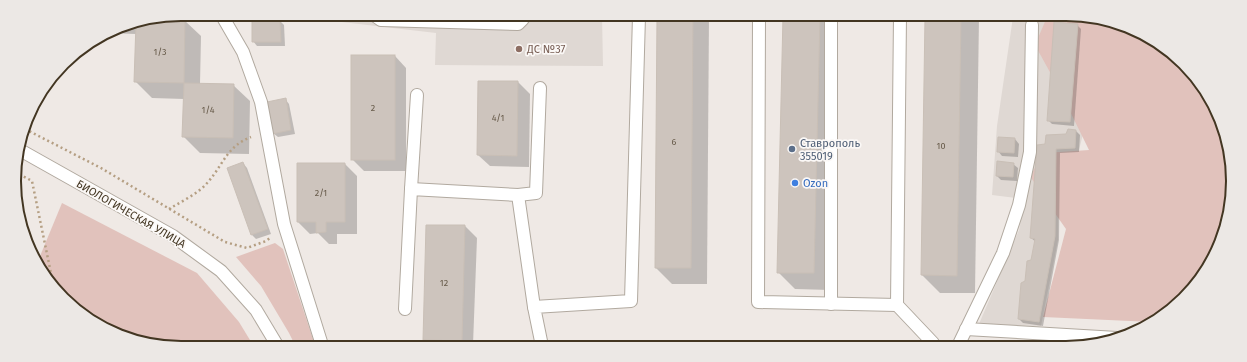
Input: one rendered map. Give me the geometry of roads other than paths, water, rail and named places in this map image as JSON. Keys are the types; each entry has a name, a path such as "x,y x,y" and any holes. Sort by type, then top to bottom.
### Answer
{"street":[{"path":"225,21 243,52 261,102 284,224 321,341"},
{"path":"415,21 518,24 521,21"},
{"path":"534,307 631,301 639,21"},
{"path":"759,21 758,302 897,305"},
{"path":"831,21 831,304"},
{"path":"900,21 897,305 931,341"},
{"path":"960,341 1003,253 1019,205 1030,152 1032,25"},
{"path":"411,189 518,196 536,192 540,88"},
{"path":"405,309 417,95"},
{"name":"БИОЛОГИЧЕСКАЯ УЛИЦА","path":"24,152 173,236 221,271 256,310 275,341"},
{"path":"518,196 534,307 541,341"},
{"path":"966,329 1102,337"}],"place":[{"name":"ДС №37","path":"519,49"},
{"name":"Ставрополь 355019","path":"792,149"},
{"name":"Ozon","path":"795,183"}]}
